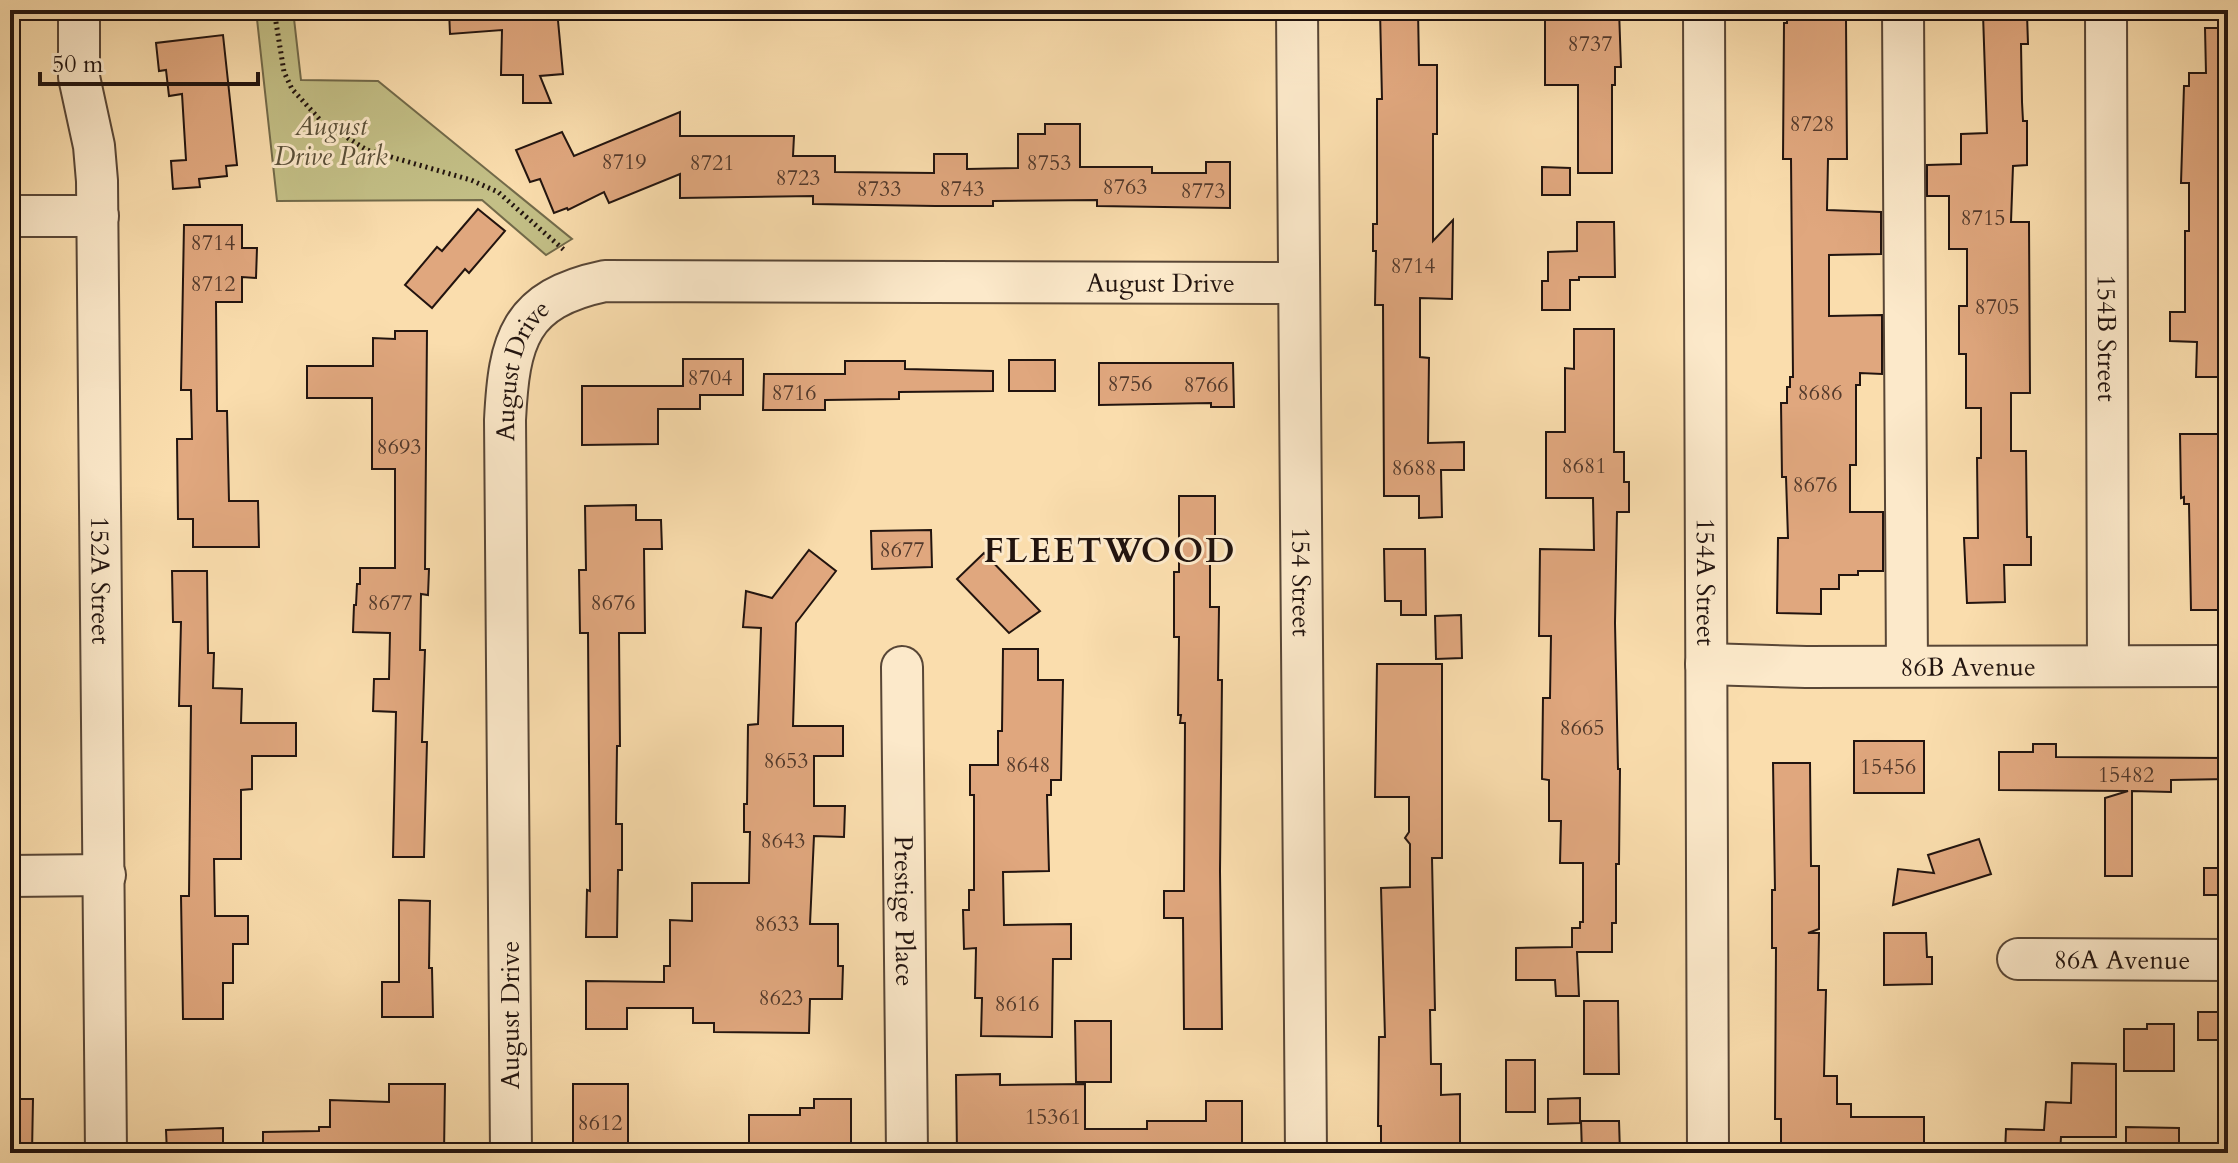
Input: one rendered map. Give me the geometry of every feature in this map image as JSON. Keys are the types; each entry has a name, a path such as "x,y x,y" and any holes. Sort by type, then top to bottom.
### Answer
{"street":[{"name":"152A Street","path":"79,10 79,77 94,146 98,216 106,1153"},
{"name":"154 Street","path":"1297,10 1306,1153"},
{"name":"154A Street","path":"1704,10 1708,1153"},
{"path":"1903,10 1907,666"},
{"name":"154B Street","path":"2106,10 2108,665"},
{"path":"10,216 98,216"},
{"name":"August Drive","path":"511,1153 505,420 507,379 515,341 527,321 543,305 561,294 605,281 1299,283"},
{"name":"86B Avenue","path":"1706,664 2228,666"},
{"name":"Prestige Place","path":"902,667 907,1153"},
{"path":"10,876 105,875"},
{"name":"86A Avenue","path":"2018,959 2228,960"}],"path":[{"path":"274,10 284,72 292,89 322,122 367,150 471,180 498,192 564,250"}],"green space":[{"name":"August Drive Park","path":"256,10 293,10 301,80 378,81 572,239 546,255 482,200 277,201"}],"building":[{"path":"449,10 557,10 563,74 540,76 551,103 523,103 523,75 501,75 502,30 450,34"},
{"path":"1380,10 1418,10 1419,65 1437,65 1437,134 1433,134 1433,241 1453,220 1452,299 1420,298 1420,357 1429,358 1428,443 1464,442 1464,470 1441,470 1442,517 1419,518 1419,496 1384,496 1383,305 1375,305 1376,251 1373,251 1373,224 1377,224 1377,99 1382,99"},
{"path":"1545,10 1619,10 1621,67 1615,67 1615,85 1612,85 1612,173 1578,173 1578,85 1545,85"},
{"path":"1787,10 1837,10 1837,19 1846,19 1847,159 1828,159 1827,210 1881,212 1881,254 1829,255 1829,316 1882,315 1882,374 1860,373 1860,385 1856,385 1856,465 1850,465 1850,512 1883,512 1883,571 1839,575 1839,589 1821,589 1821,614 1777,613 1778,538 1788,538 1786,477 1782,477 1781,403 1787,403 1787,387 1790,387 1790,377 1793,377 1791,159 1783,159 1784,23 1787,23"},
{"path":"1983,14 2027,14 2028,44 2021,44 2027,165 2013,166 2011,222 2029,222 2030,393 2011,393 2011,451 2026,451 2027,537 2031,537 2031,565 2004,565 2005,602 1967,603 1964,538 1978,538 1977,458 1981,458 1981,408 1966,408 1966,354 1959,354 1959,306 1967,306 1967,249 1949,249 1949,196 1927,196 1927,165 1961,164 1961,134 1987,133"},
{"path":"2205,28 2228,28 2228,377 2196,377 2197,342 2170,341 2170,312 2185,312 2185,231 2189,231 2189,183 2181,183 2184,86 2189,86 2189,73 2206,73"},
{"path":"223,35 237,165 226,166 227,176 199,179 200,187 173,189 171,161 186,160 182,94 169,96 166,70 159,71 156,43"},
{"path":"680,112 680,136 794,136 793,156 835,156 835,172 934,173 934,154 967,154 967,169 1018,168 1018,134 1045,134 1045,124 1080,124 1080,167 1152,167 1152,173 1206,173 1206,162 1230,162 1230,208 1097,206 1097,200 993,201 993,206 935,206 813,204 813,196 680,198 680,174 609,203 604,192 568,210 554,213 540,179 530,182 516,150 562,132 574,156"},
{"path":"1542,167 1570,168 1570,195 1542,195"},
{"path":"478,209 505,231 469,273 465,269 432,308 405,285 437,247 442,251"},
{"path":"1577,222 1614,222 1615,277 1570,280 1570,310 1542,310 1542,281 1548,281 1548,252 1577,251"},
{"path":"184,225 242,225 242,248 257,248 256,278 242,277 242,302 216,302 217,411 227,411 229,501 258,501 259,547 193,547 193,519 178,519 177,439 192,439 191,390 181,390"},
{"path":"1574,329 1614,329 1614,452 1624,452 1624,482 1629,482 1629,512 1617,512 1615,623 1620,769 1619,864 1616,864 1616,923 1612,923 1612,952 1577,952 1579,996 1556,996 1555,980 1516,980 1516,948 1572,947 1572,928 1580,928 1580,922 1583,922 1583,863 1560,863 1561,821 1549,821 1549,780 1542,779 1543,698 1550,698 1551,636 1539,636 1540,549 1594,550 1593,498 1546,498 1546,432 1565,432 1565,368 1574,369"},
{"path":"395,331 427,331 425,569 429,569 428,595 421,594 420,650 425,650 422,742 427,742 424,857 393,857 396,712 373,711 374,679 389,679 390,633 353,632 360,568 395,568 395,469 372,469 372,398 307,398 307,366 373,366 373,338 395,339"},
{"path":"683,359 743,359 743,395 700,395 700,409 658,409 658,444 582,445 582,386 683,386"},
{"path":"1009,360 1055,360 1055,391 1009,391"},
{"path":"845,361 905,361 905,369 993,371 993,391 899,392 899,399 825,400 825,410 763,410 764,374 845,374"},
{"path":"1099,363 1233,363 1234,407 1211,407 1211,403 1099,405"},
{"path":"2180,434 2228,434 2228,610 2191,610 2189,504 2184,504 2184,497 2181,498"},
{"path":"1179,496 1215,496 1215,555 1210,555 1210,607 1219,607 1218,680 1222,680 1222,1029 1184,1029 1183,918 1164,918 1164,891 1184,891 1185,723 1180,723 1181,715 1178,715 1179,637 1174,637 1174,572 1179,572"},
{"path":"636,505 636,520 661,520 662,549 644,549 645,633 619,633 620,746 617,746 616,824 622,824 622,870 618,870 617,937 586,937 587,890 590,891 588,633 580,633 579,570 586,570 585,506"},
{"path":"931,530 932,567 872,569 871,531"},
{"path":"1384,549 1425,549 1426,615 1401,615 1401,601 1385,601"},
{"path":"809,550 836,571 796,623 793,726 843,726 843,756 814,756 814,806 845,806 844,837 814,836 810,924 838,924 838,966 843,966 842,999 810,999 809,1033 714,1032 714,1023 693,1023 693,1008 627,1008 627,1029 586,1029 586,981 664,982 664,966 670,966 670,920 692,921 692,883 749,883 750,832 744,832 744,804 747,804 748,725 758,724 761,628 743,627 746,591 772,598"},
{"path":"984,553 1040,611 1009,633 957,579"},
{"path":"172,571 207,571 208,653 214,653 213,688 242,689 241,723 296,723 296,756 252,756 252,789 241,790 241,859 214,859 215,916 248,916 248,944 233,944 233,983 223,983 223,1019 183,1019 181,896 189,896 191,706 179,706 181,622 173,622"},
{"path":"1461,615 1462,658 1436,659 1435,616"},
{"path":"1003,649 1038,649 1038,680 1063,680 1061,780 1051,780 1051,795 1047,795 1049,871 1003,872 1004,925 1071,924 1071,959 1053,959 1052,1037 981,1036 982,998 975,998 976,948 964,949 963,910 969,910 969,890 974,890 974,795 970,795 970,765 998,765 998,731 1002,731"},
{"path":"1377,664 1442,664 1442,858 1432,858 1435,1010 1430,1010 1431,1064 1441,1064 1441,1095 1460,1094 1460,1153 1381,1153 1381,1126 1378,1126 1379,1037 1385,1037 1381,888 1410,887 1410,844 1405,838 1409,832 1409,797 1375,797"},
{"path":"1854,741 1924,741 1924,793 1854,793"},
{"path":"2033,744 2056,744 2056,757 2228,758 2228,779 2171,780 2171,792 2132,791 2132,876 2105,876 2105,798 2128,791 1999,790 1999,752 2033,752"},
{"path":"1773,763 1810,763 1811,866 1819,866 1819,929 1808,933 1819,933 1818,990 1826,990 1824,1076 1837,1076 1837,1104 1851,1104 1851,1117 1924,1117 1924,1153 1781,1153 1781,1119 1775,1119"},
{"path":"1979,839 1991,874 1893,905 1898,869 1934,873 1928,855"},
{"path":"2204,868 2228,868 2228,895 2204,895"},
{"path":"399,900 430,901 429,968 432,968 433,1017 382,1017 382,982 399,982"},
{"path":"1884,933 1926,933 1927,957 1932,957 1932,984 1884,985"},
{"path":"1584,1001 1618,1001 1619,1074 1584,1074"},
{"path":"2198,1012 2224,1012 2224,1040 2198,1040"},
{"path":"1075,1021 1111,1021 1111,1082 1076,1082"},
{"path":"2147,1024 2174,1024 2174,1071 2124,1071 2124,1029 2147,1029"},
{"path":"1506,1060 1535,1060 1535,1112 1506,1112"},
{"path":"2072,1063 2116,1064 2116,1137 2061,1137 2060,1153 2005,1153 2006,1129 2044,1130 2046,1102 2071,1103"},
{"path":"1000,1074 1000,1085 1085,1084 1085,1129 1147,1129 1147,1121 1206,1121 1206,1101 1242,1101 1242,1153 957,1153 956,1075"},
{"path":"389,1084 445,1084 444,1153 263,1153 263,1132 319,1131 319,1127 330,1127 330,1100 389,1102"},
{"path":"573,1084 628,1084 628,1153 573,1153"},
{"path":"1580,1098 1580,1123 1548,1124 1548,1099"},
{"path":"10,1099 33,1099 32,1153 10,1153"},
{"path":"814,1099 851,1099 851,1153 749,1153 749,1115 800,1115 800,1108 814,1108"},
{"path":"1581,1121 1619,1121 1620,1153 1582,1153"},
{"path":"2126,1127 2179,1128 2179,1153 2126,1153"},
{"path":"223,1128 223,1153 167,1153 166,1130"}],"district":[{"name":"FLEETWOOD","path":"1110,550"}]}
